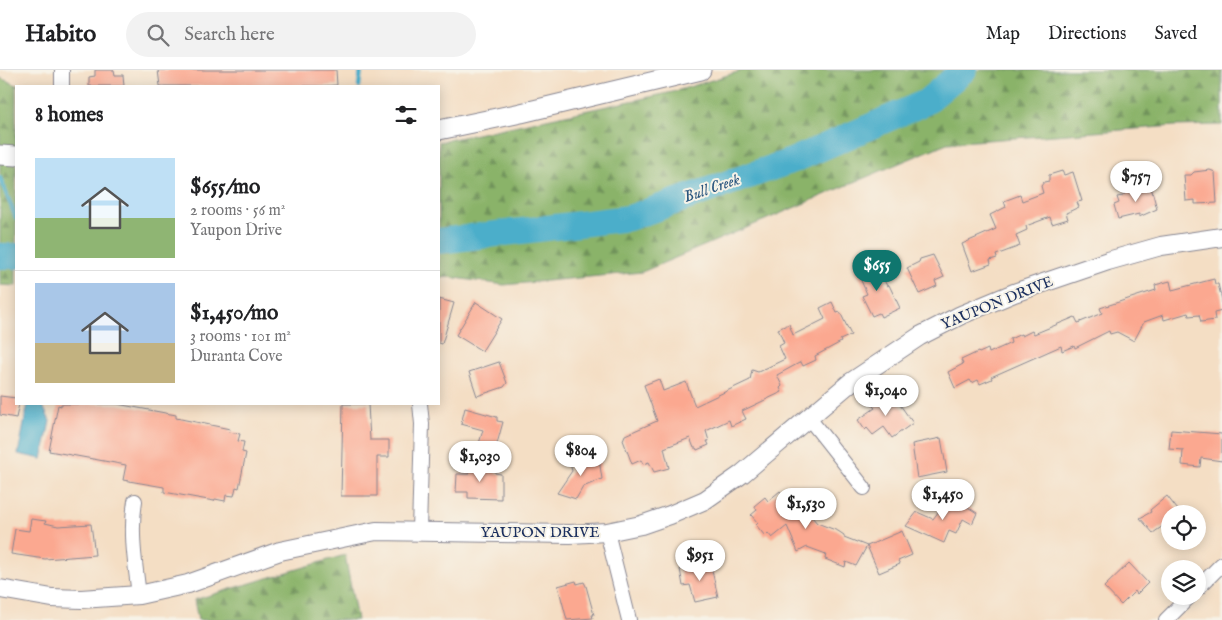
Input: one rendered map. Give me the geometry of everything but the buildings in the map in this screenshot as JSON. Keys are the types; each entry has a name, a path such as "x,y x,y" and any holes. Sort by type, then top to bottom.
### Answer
{"main road":[{"path":"440,130 522,114 701,70"},
{"path":"0,155 15,156"}],"street":[{"path":"62,70 62,85"},
{"name":"YAUPON DRIVE","path":"0,589 52,598 81,599 139,595 188,584 280,551 376,531 419,530 570,534 607,532 641,524 670,515 705,500 742,474 851,382 920,336 961,315 1014,293 1108,261 1161,246 1222,237"},
{"path":"419,530 422,424 420,405"},
{"path":"808,417 864,488"},
{"path":"134,501 132,519 133,553 139,595"},
{"path":"607,532 629,620"},
{"path":"1206,580 1222,564"},
{"path":"1166,620 1181,605"}],"green space":[{"path":"744,70 1222,70 1222,125 1175,126 947,143 642,272 504,285 449,277 440,278 440,142 673,92"},
{"path":"0,78 17,85 15,85 15,286 0,285"},
{"path":"345,555 357,620 198,620 194,600"}],"water":[{"path":"28,405 42,405 50,421 42,459 18,454"}],"waterway":[{"path":"359,85 361,70"},
{"name":"Bull Creek","path":"440,241 629,218 794,160 926,102 964,70"},
{"path":"0,178 15,216"},
{"name":"Bull Creek","path":"0,256 15,256"}]}
